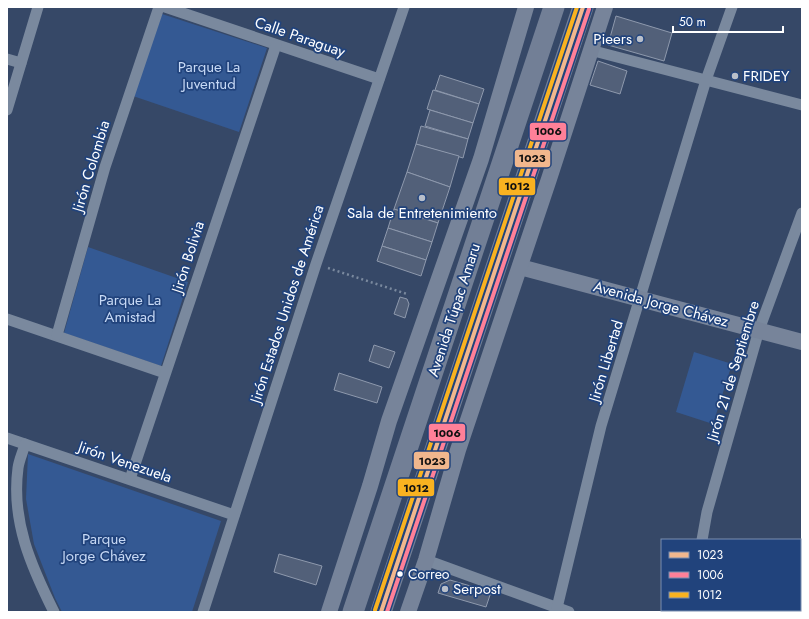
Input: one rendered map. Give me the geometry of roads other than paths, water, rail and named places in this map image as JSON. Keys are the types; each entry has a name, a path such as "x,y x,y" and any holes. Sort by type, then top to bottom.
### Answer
{"highway":[{"name":"Avenida Túpac Amaru","path":"353,612 554,7"},
{"name":"Avenida Túpac Amaru","path":"381,612 583,7"}],"main road":[{"name":"Avenida Túpac Amaru","path":"329,612 370,486 389,421 481,159 524,7"},
{"path":"408,612 426,560 458,450 520,267 605,7"},
{"name":"Avenida Jorge Chávez","path":"520,267 802,342"}],"street":[{"path":"7,110 38,7"},
{"name":"Jirón Colombia","path":"57,335 105,167 159,7"},
{"name":"Calle Paraguay","path":"165,7 379,79"},
{"name":"Jirón Estados Unidos de América","path":"203,612 316,264 404,7"},
{"name":"Jirón Libertad","path":"556,610 601,426 706,80 732,7"},
{"name":"Jirón Bolivia","path":"130,479 276,44"},
{"path":"590,50 802,105"},
{"path":"7,59 21,63"},
{"name":"Jirón 21 de Septiembre","path":"702,539 706,512 759,330 802,213"},
{"path":"7,319 165,373"},
{"name":"Jirón Venezuela","path":"7,438 234,515"},
{"path":"25,444 18,467 17,498 20,528 31,563 54,612"},
{"path":"426,560 556,610 569,612"}],"place":[{"name":"Pieers","path":"640,39"},
{"name":"FRIDEY","path":"735,76"},
{"name":"Sala de Entretenimiento","path":"422,198"},
{"name":"Correo","path":"400,574"},
{"name":"Serpost","path":"445,589"}],"park label":[{"name":"Parque La Juventud","path":"209,76"},
{"name":"Parque La Amistad","path":"130,308"},
{"name":"Parque Jorge Chávez","path":"104,548"}]}
